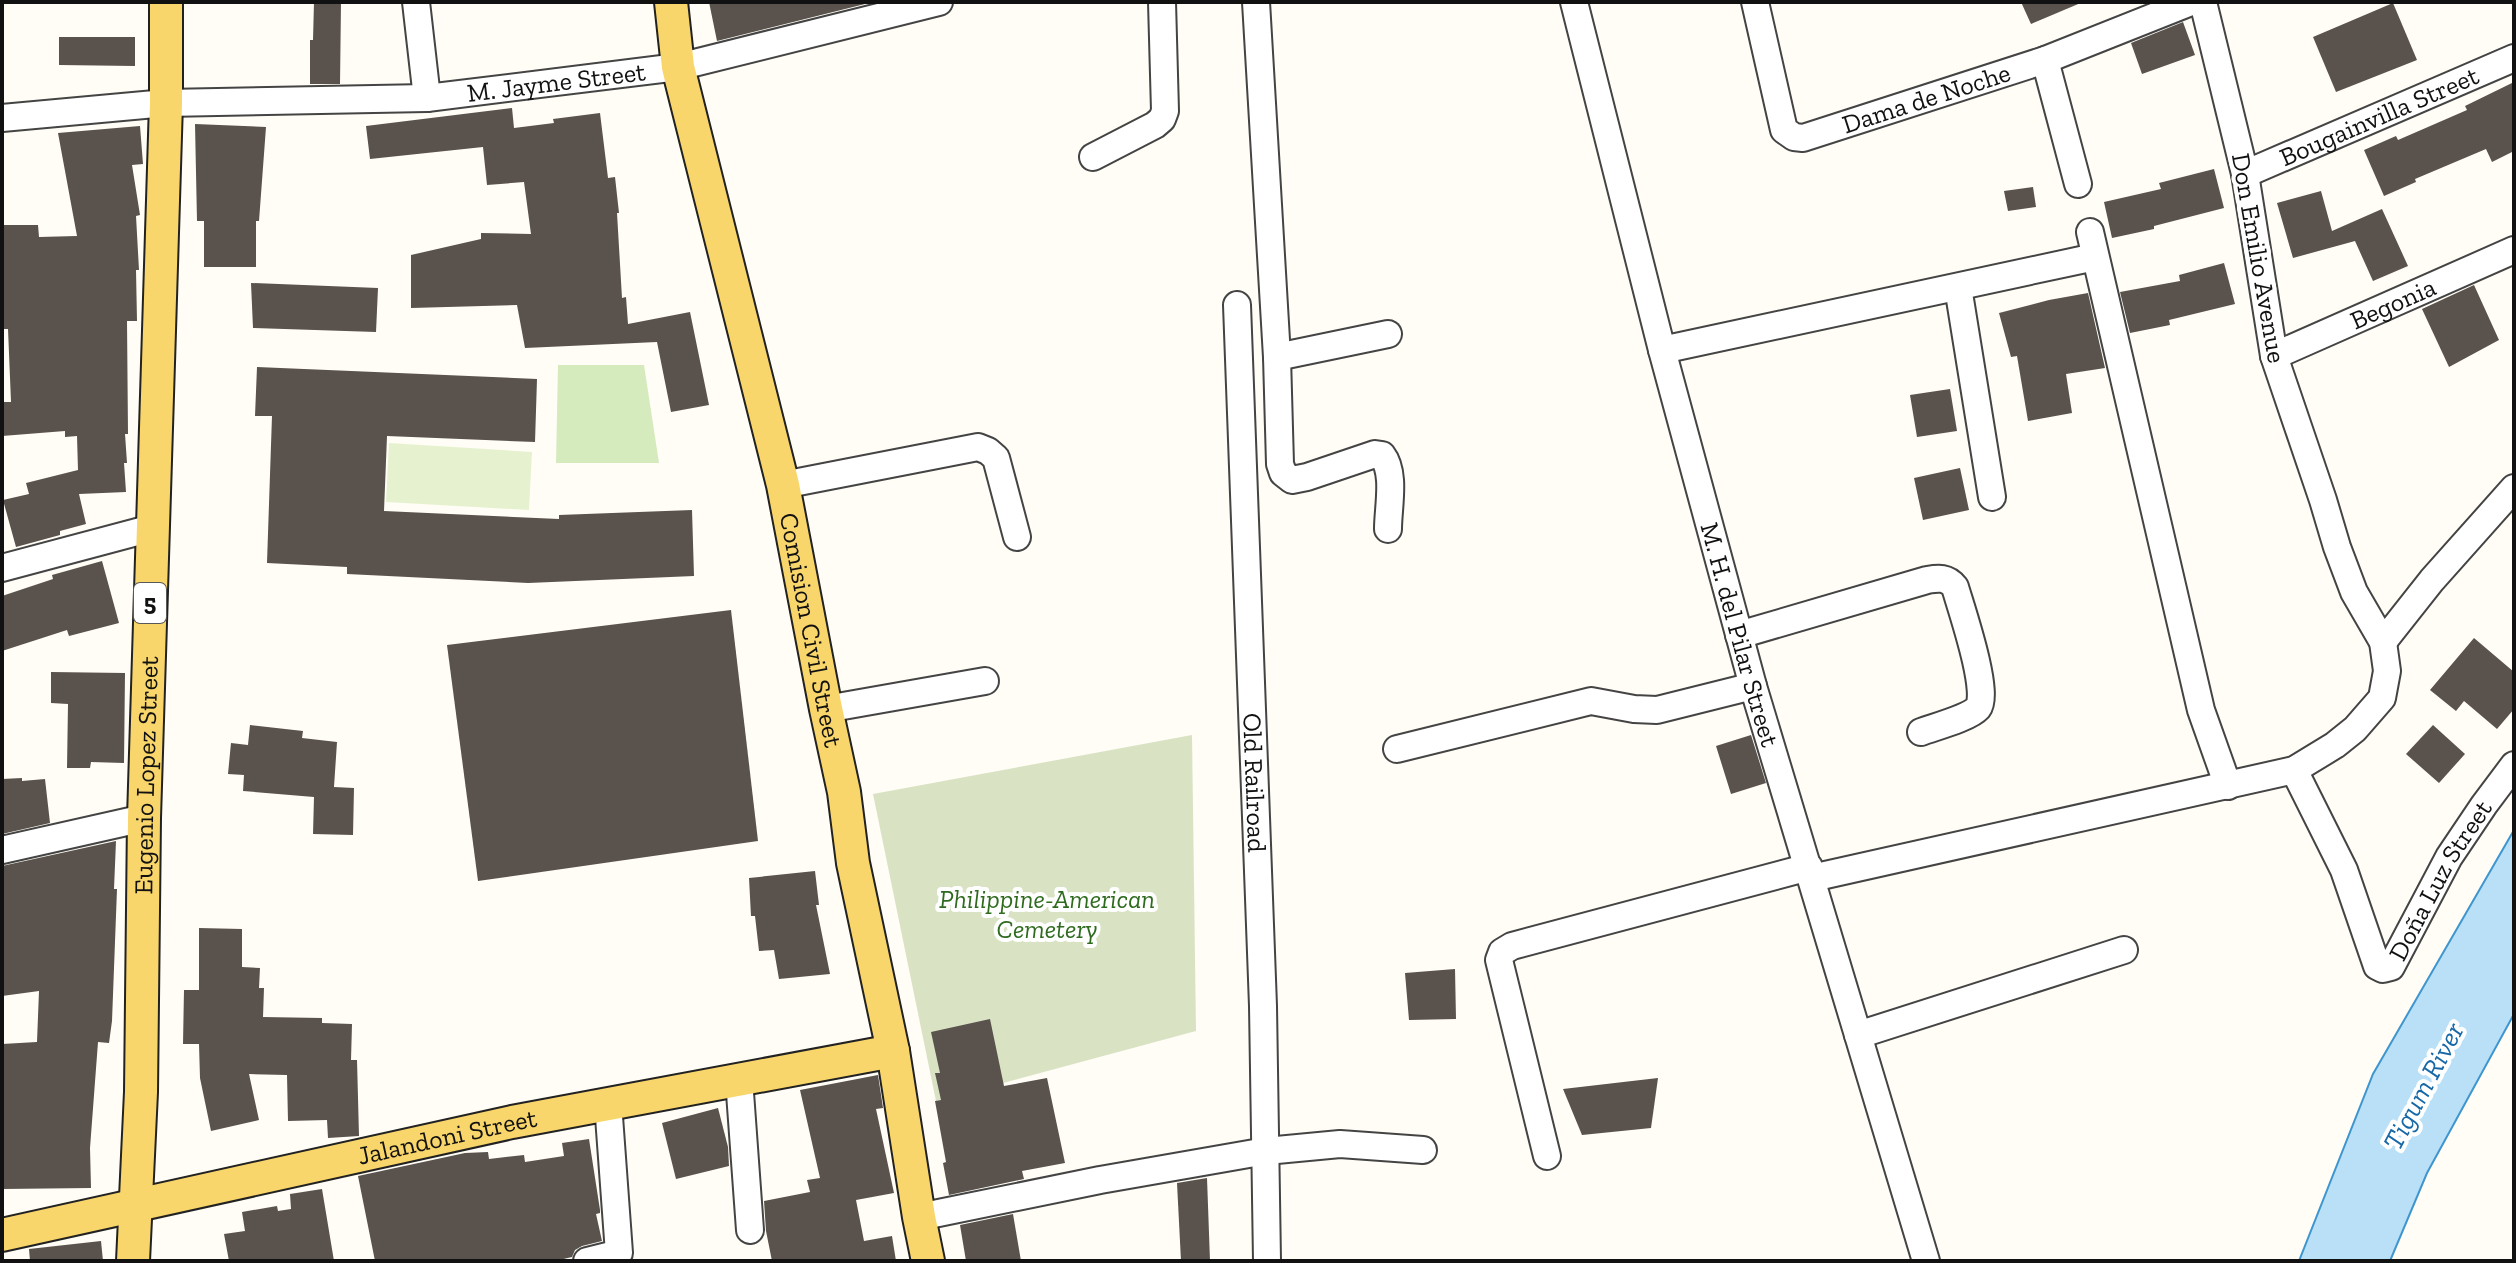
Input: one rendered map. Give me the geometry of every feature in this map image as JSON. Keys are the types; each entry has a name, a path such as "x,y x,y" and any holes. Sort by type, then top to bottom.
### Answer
{"main road":[{"name":"Eugenio Lopez Street","path":"133,1261 141,1092 144,818 166,103 166,2"},
{"name":"Comision Civil Street","path":"671,2 678,67 783,485 844,792 853,863 893,1051 928,1261"},
{"name":"Jalandoni Street","path":"2,1235 608,1103 893,1051"}],"street":[{"path":"416,2 427,98"},
{"name":"M. Jayme Street","path":"2,118 166,103 427,98 678,67 939,2"},
{"path":"1093,157 1162,119 1165,111 1162,2"},
{"path":"1256,2 1277,357 1280,464 1283,473 1292,480 1375,454 1382,455 1387,462 1389,476 1388,529"},
{"name":"M. H. del Pilar Street","path":"1574,2 1662,350 1753,686 1926,1261"},
{"name":"Dama de Noche","path":"1755,2 1784,130 1794,137 1803,138 2045,60 2191,2"},
{"name":"Don Emilio Avenue","path":"2203,2 2245,174 2274,356 2354,592 2383,642"},
{"name":"Bougainvilla Street","path":"2245,174 2514,58"},
{"path":"2045,60 2078,184"},
{"path":"1662,350 1958,287 2092,244 2201,710 2228,786"},
{"name":"Begonia","path":"2274,356 2514,250"},
{"path":"1958,287 1992,497"},
{"name":"Old Railroad","path":"1237,305 1263,1006 1267,1261"},
{"path":"1277,357 1388,334"},
{"path":"783,485 978,447 996,458 1017,537"},
{"path":"1547,1156 1499,960 1502,952 1512,946 1811,872 2294,770 2355,729 2382,698 2387,671 2383,642 2432,580 2514,488"},
{"path":"2,568 152,528"},
{"path":"1739,635 1927,580 1939,578 1950,581 1955,587 1978,667 1980,702 1967,715 1921,732"},
{"path":"826,709 985,681"},
{"path":"1397,749 1591,701 1657,710 1753,686"},
{"name":"Doña Luz Street","path":"2294,770 2344,870 2377,966 2383,969 2391,967 2449,857 2514,765"},
{"path":"2,850 144,818"},
{"path":"1858,1035 2124,950"},
{"path":"739,1079 750,1230"},
{"path":"587,1261 619,1253 608,1103"},
{"path":"919,1217 1100,1180 1266,1151 1340,1144 1423,1150"}],"green space":[{"path":"558,365 644,365 659,463 556,463"},
{"path":"389,443 532,452 529,510 386,502"},
{"name":"Philippine-American Cemetery","path":"1192,735 1196,1031 936,1101 873,794"}],"water":[{"name":"Tigum River","path":"2514,830 2514,1014 2427,1173 2390,1261 2299,1261 2373,1074"}],"building":[{"path":"314,2 341,2 340,84 310,84"},
{"path":"709,2 873,2 717,41"},
{"path":"2021,2 2083,2 2031,24"},
{"path":"2393,3 2417,60 2336,92 2313,37"},
{"path":"2183,22 2195,55 2142,74 2131,43"},
{"path":"59,37 135,37 135,66 59,65"},
{"path":"2514,82 2514,151 2492,162 2486,149 2415,179 2416,182 2384,196 2364,150 2396,136 2398,140 2467,110 2465,106"},
{"path":"512,108 514,128 600,113 608,178 615,177 622,298 626,297 628,324 690,312 709,405 671,412 657,342 525,348 517,305 411,308 411,255 481,239 481,233 531,234 524,182 487,185 483,147 370,159 366,126"},
{"path":"195,124 266,127 259,221 256,221 256,267 204,267 204,221 197,221"},
{"path":"140,126 143,164 132,165 140,215 136,216 139,270 136,270 137,321 127,321 126,492 79,494 86,524 16,547 3,500 29,494 26,483 78,470 77,436 65,437 65,431 2,436 2,402 11,402 8,329 4,329 2,303 2,225 38,225 39,237 77,236 58,133"},
{"path":"2214,169 2224,208 2112,238 2104,202 2161,189 2159,183"},
{"path":"2033,187 2036,207 2008,211 2004,191"},
{"path":"2321,191 2332,231 2382,209 2408,266 2373,281 2355,241 2293,258 2277,203"},
{"path":"2224,263 2235,304 2169,320 2170,325 2130,333 2120,292 2180,281 2179,275"},
{"path":"251,283 378,288 376,332 253,328"},
{"path":"2474,285 2499,340 2449,367 2422,309"},
{"path":"2088,293 2105,368 2066,374 2072,413 2028,421 2017,356 2011,357 1999,313"},
{"path":"257,367 537,379 535,442 387,436 384,511 559,519 559,515 692,510 694,576 528,583 347,574 347,567 267,563 272,416 255,416"},
{"path":"1950,389 1957,431 1917,437 1910,395"},
{"path":"1960,468 1969,510 1923,520 1914,478"},
{"path":"102,561 119,623 69,636 67,630 2,651 2,596 53,579 52,575"},
{"path":"731,610 758,841 478,881 447,645"},
{"path":"2474,638 2514,672 2514,709 2497,729 2464,701 2456,711 2430,690"},
{"path":"51,672 125,673 124,763 91,762 90,768 67,768 68,704 51,703"},
{"path":"250,725 303,731 302,738 337,742 334,787 354,788 353,835 313,834 314,797 243,791 244,775 228,774 231,743 248,745"},
{"path":"2433,725 2465,754 2439,783 2406,754"},
{"path":"1751,735 1766,783 1731,794 1716,746"},
{"path":"22,778 22,781 45,779 50,823 2,834 2,779"},
{"path":"116,841 112,1021 109,1043 98,1042 90,1148 91,1188 2,1189 2,1044 37,1042 39,991 2,996 2,866"},
{"path":"815,871 819,905 816,905 830,974 779,979 774,950 759,951 755,916 751,916 749,878"},
{"path":"199,928 242,929 242,967 260,968 259,988 264,988 263,1017 322,1018 322,1023 352,1024 351,1060 357,1060 359,1136 328,1138 327,1120 288,1121 287,1075 249,1074 259,1120 211,1131 200,1078 199,1044 183,1044 184,990 199,990"},
{"path":"1455,969 1456,1019 1409,1020 1405,973"},
{"path":"990,1019 1004,1086 1047,1078 1065,1163 1022,1171 1024,1179 949,1195 935,1101 941,1100 935,1073 940,1073 931,1032"},
{"path":"878,1075 883,1108 876,1109 894,1193 856,1200 864,1241 892,1236 896,1261 772,1261 764,1201 810,1192 807,1180 820,1178 800,1090"},
{"path":"1658,1078 1651,1128 1582,1135 1563,1089"},
{"path":"718,1108 728,1147 729,1166 676,1179 662,1123"},
{"path":"589,1139 600,1210 596,1214 602,1241 582,1246 575,1250 572,1257 555,1261 375,1261 358,1176 465,1153 488,1152 489,1159 524,1155 525,1162 564,1156 562,1143"},
{"path":"1207,1178 1210,1261 1181,1261 1177,1183"},
{"path":"322,1189 334,1261 229,1261 224,1234 245,1231 242,1212 277,1206 278,1211 291,1209 290,1194"},
{"path":"1013,1214 1021,1261 966,1261 960,1225"},
{"path":"101,1241 103,1261 30,1261 29,1249"}]}
